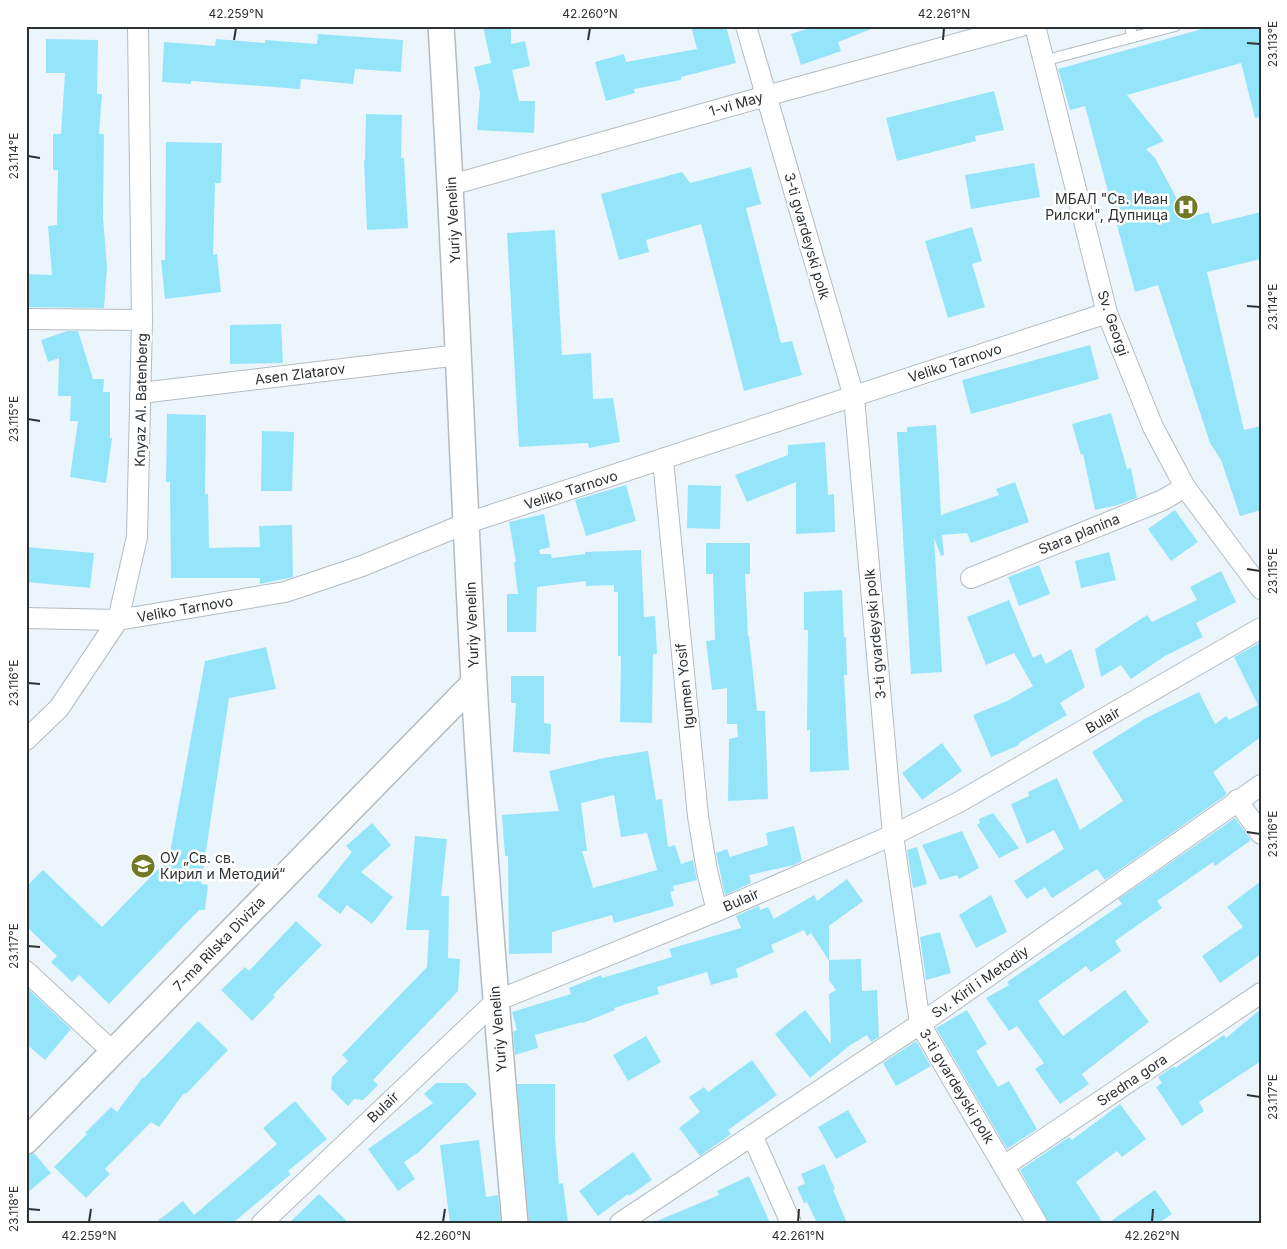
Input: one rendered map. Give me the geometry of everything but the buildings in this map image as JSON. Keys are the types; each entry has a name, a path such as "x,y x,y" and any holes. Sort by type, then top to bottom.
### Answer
{"street":[{"name":"Knyaz Al. Batenberg","path":"26,740 59,708 118,620 137,536 142,393 138,26"},
{"name":"Yuriy Venelin","path":"441,26 451,185 474,683 496,1001 515,1223"},
{"name":"3-ti gvardeyski polk","path":"746,26 854,397 893,834 920,1024 1037,1223"},
{"name":"1-vi May","path":"451,185 1021,26"},
{"name":"Sv. Georgi","path":"1034,26 1107,314 1153,426 1185,487 1261,589"},
{"name":"Veliko Tarnovo","path":"26,618 118,620 285,592 362,566 467,523 1107,314"},
{"path":"26,319 142,320"},
{"name":"Asen Zlatarov","path":"142,393 459,355"},
{"name":"Igumen Yosif","path":"663,460 698,816 707,871 717,911"},
{"name":"Stara planina","path":"972,578 1163,500 1185,487"},
{"name":"Bulair","path":"262,1223 496,1001 717,911 893,834 959,802 1018,770 1261,628"},
{"name":"7-ma Rilska Divizia","path":"26,1141 474,683"},
{"name":"Sv. Kiril i Metodiy","path":"620,1223 920,1024 1261,785"},
{"path":"1237,800 1261,834"},
{"path":"26,971 114,1052"},
{"name":"Sredna gora","path":"1004,1166 1261,993"},
{"path":"752,1135 791,1223"}],"lane":[{"path":"1130,26 1132,37"},
{"path":"1044,61 1175,26"}],"place":[{"name":"МБАЛ \"Св. Иван Рилски\", Дупница","path":"1186,207"},
{"name":"ОУ „Св. св. Кирил и Методий“","path":"143,866"}]}
